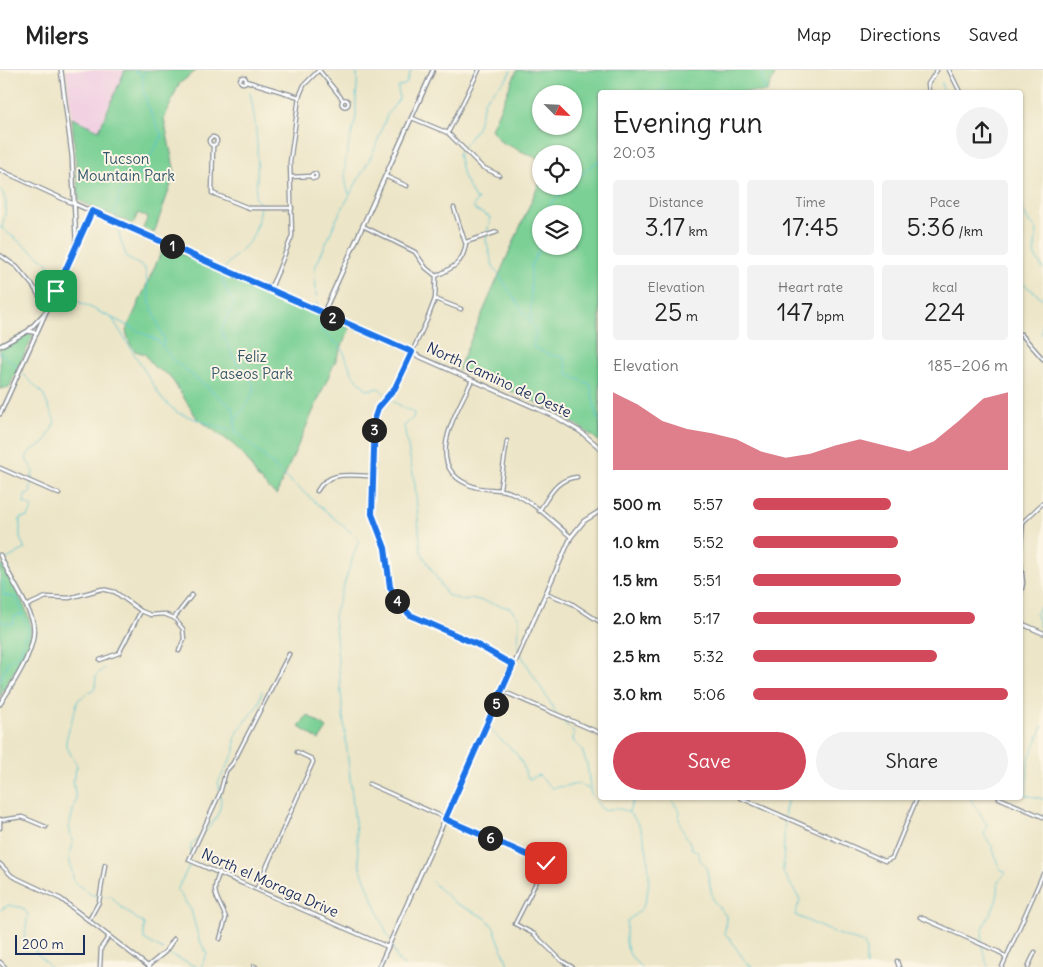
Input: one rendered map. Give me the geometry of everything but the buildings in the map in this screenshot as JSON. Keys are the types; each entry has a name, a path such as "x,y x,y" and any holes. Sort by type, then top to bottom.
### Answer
{"street":[{"path":"61,70 72,156 76,234 74,249"},
{"path":"270,290 292,236 291,177 299,96 304,85 319,70 343,100"},
{"path":"323,314 433,70"},
{"path":"448,133 479,70"},
{"path":"929,90 928,84 937,70"},
{"path":"949,70 959,90"},
{"path":"246,81 299,96"},
{"path":"412,118 448,133 482,167 499,174"},
{"path":"213,145 210,193 249,208 292,208"},
{"name":"North Camino de Oeste","path":"0,170 412,352 567,423 598,446"},
{"path":"291,177 312,176"},
{"path":"385,176 407,186"},
{"path":"436,276 456,266 465,253 466,242 454,208"},
{"path":"0,414 92,211"},
{"path":"363,226 415,252 426,268 436,276"},
{"path":"466,242 497,232"},
{"path":"0,255 17,267 32,284 40,298 51,303"},
{"path":"0,262 4,257"},
{"path":"436,276 435,300 395,388 378,408 375,417 372,514 385,548 390,587 398,602 410,615 476,644 513,665"},
{"path":"435,300 461,309"},
{"path":"0,346 28,331 47,310"},
{"path":"28,331 37,333"},
{"path":"1023,336 1043,359"},
{"path":"472,380 446,436 444,451 447,464 458,478 475,487 500,488 514,493 571,536"},
{"path":"500,488 508,441"},
{"path":"0,468 59,494"},
{"path":"316,491 322,482 334,476 372,476"},
{"path":"539,511 558,483 566,478 576,477"},
{"path":"1023,522 1043,503"},
{"path":"379,967 571,536 584,521 598,512"},
{"path":"0,556 34,627 32,643 0,704"},
{"path":"25,607 46,597 69,598 102,589 115,592 151,615 164,614 174,618 182,630 184,639 179,651"},
{"path":"546,593 571,603 598,621"},
{"path":"174,618 192,595"},
{"path":"100,660 119,653 141,610"},
{"path":"1023,624 1043,633"},
{"name":"North el Moraga Drive","path":"289,654 233,763 226,771 220,793 189,860 258,888 388,947"},
{"path":"502,691 598,732"},
{"path":"258,888 313,762 312,759 297,752"},
{"path":"369,784 546,863 515,924 534,934 562,961 572,967"},
{"path":"746,800 888,861 892,858 917,800"},
{"path":"1005,800 1043,817"},
{"path":"0,828 0,820 22,817 46,827"},
{"path":"0,864 12,876 61,899 149,966 165,952 174,939"},
{"path":"89,920 99,902 105,866"},
{"path":"220,872 215,883 214,892 226,918 220,940"},
{"path":"1002,967 1043,874"},
{"path":"920,917 999,952 1006,958"},
{"path":"100,967 101,948 109,936"},
{"path":"1028,967 1035,952"},
{"path":"897,961 899,967"},
{"path":"0,962 5,967"}],"shaded area":[{"path":"66,70 125,70 98,130 72,118"}],"green space":[{"name":"Tucson Mountain Park","path":"125,70 197,70 179,84 164,119 175,173 154,233 143,228 148,217 138,213 133,224 79,201 72,118 99,130"},
{"path":"517,70 777,70 768,90 598,90 598,440 550,409 458,369 534,195 582,195 582,145 532,145 532,156 501,142 491,129"},
{"name":"Feliz Paseos Park","path":"164,246 350,328 276,495 258,478 246,458 234,445 197,418 169,375 154,367 145,354 135,351 130,344 126,331"},
{"path":"30,333 33,336 9,387 0,389 0,349"},
{"path":"0,561 24,605 31,628 31,639 27,650 0,697"},
{"path":"307,715 327,728 319,740 299,727"}],"waterway":[{"path":"134,70 141,75"},
{"path":"145,70 142,85 144,94 162,136 141,172 120,193 115,213 120,238 127,258 145,268 150,303 164,339 163,347"},
{"path":"349,194 346,184 345,165 356,115 356,70"},
{"path":"317,309 315,268 337,218 373,153 387,115 399,99 398,87 406,84 411,70"},
{"path":"464,146 477,128 485,99 507,78 511,70"},
{"path":"763,70 762,81 765,90"},
{"path":"942,83 943,90"},
{"path":"662,90 666,86"},
{"path":"225,268 252,238 259,213 260,203 255,199 257,145 250,92"},
{"path":"462,149 458,153 463,176 475,199 478,199 473,206 475,210 490,217 486,240 493,266 536,331 533,347 550,355 564,357 568,375 590,384 598,419"},
{"path":"582,174 598,161"},
{"path":"0,189 6,203 2,228"},
{"path":"549,205 560,195"},
{"path":"1023,211 1030,224 1033,224 1037,231 1034,254 1043,269"},
{"path":"0,227 47,262 69,297 157,340 172,359 233,408 236,431 288,479 359,539 334,615 360,867 389,939"},
{"path":"531,320 531,265 536,255"},
{"path":"223,271 221,274 226,290 234,304 221,330 236,362 244,369 254,386 249,400 236,420"},
{"path":"1023,283 1043,299"},
{"path":"318,313 322,331 342,348 352,373 367,390 379,388 392,401 414,413 413,418 404,426 415,485 421,552 447,595 462,600 469,599"},
{"path":"112,318 162,399 178,413 239,434"},
{"path":"1043,322 1041,332 1043,333"},
{"path":"0,352 18,368"},
{"path":"5,560 25,549 20,538 20,518 28,517 33,507 24,503 25,495 30,494 33,470 26,459 30,451 45,443 55,422 43,394 21,372"},
{"path":"0,577 4,585 3,595 17,598 23,614"},
{"path":"471,598 510,608 519,618"},
{"path":"1041,631 1036,614 1043,602"},
{"path":"0,619 2,622 13,624 15,616 21,614 29,628 24,638 21,653 8,662 0,681"},
{"path":"518,649 519,620"},
{"path":"520,653 557,714"},
{"path":"104,668 96,676 95,688 78,700 66,741 67,747 77,766 73,780 76,799 69,827 73,844 69,857 74,882 92,895 111,896 122,908 144,924 144,939 163,950"},
{"path":"220,790 218,783 235,751 235,736 259,703 262,691"},
{"path":"559,717 574,733 573,741 581,748 587,764 591,795 603,810 620,809 629,813 636,820 641,831 648,858 648,887 642,908 627,921 626,935 627,947 631,957 641,967"},
{"path":"1026,795 1028,761 1043,726"},
{"path":"491,730 521,760 526,776 530,779 539,775 552,788 579,784 589,789"},
{"path":"1023,790 1026,795 1043,799"},
{"path":"201,835 210,827 219,811 220,794"},
{"path":"628,813 632,800"},
{"path":"788,800 785,810 783,872 800,900 795,915 834,933 864,943 866,967"},
{"path":"971,800 987,825 984,835 992,846 999,868 1006,873 998,881 997,898 983,929 982,944 988,967"},
{"path":"673,802 680,812 681,827 692,849 697,851 700,860 706,866 713,900 726,916 725,934 752,967"},
{"path":"191,853 191,844 198,838"},
{"path":"191,862 177,890 191,910 199,939 207,954 201,967"},
{"path":"432,882 455,903 486,918 494,928 509,967"},
{"path":"0,910 9,905 23,908 28,915 24,939 50,967"},
{"path":"391,943 398,961 406,967"},
{"path":"171,955 197,967"}],"route":[{"path":"56,291 92,211 412,352 395,388 382,401 375,417 372,514 376,530 385,548 390,587 398,602 410,615 476,644 513,665 445,819 546,863"}]}
